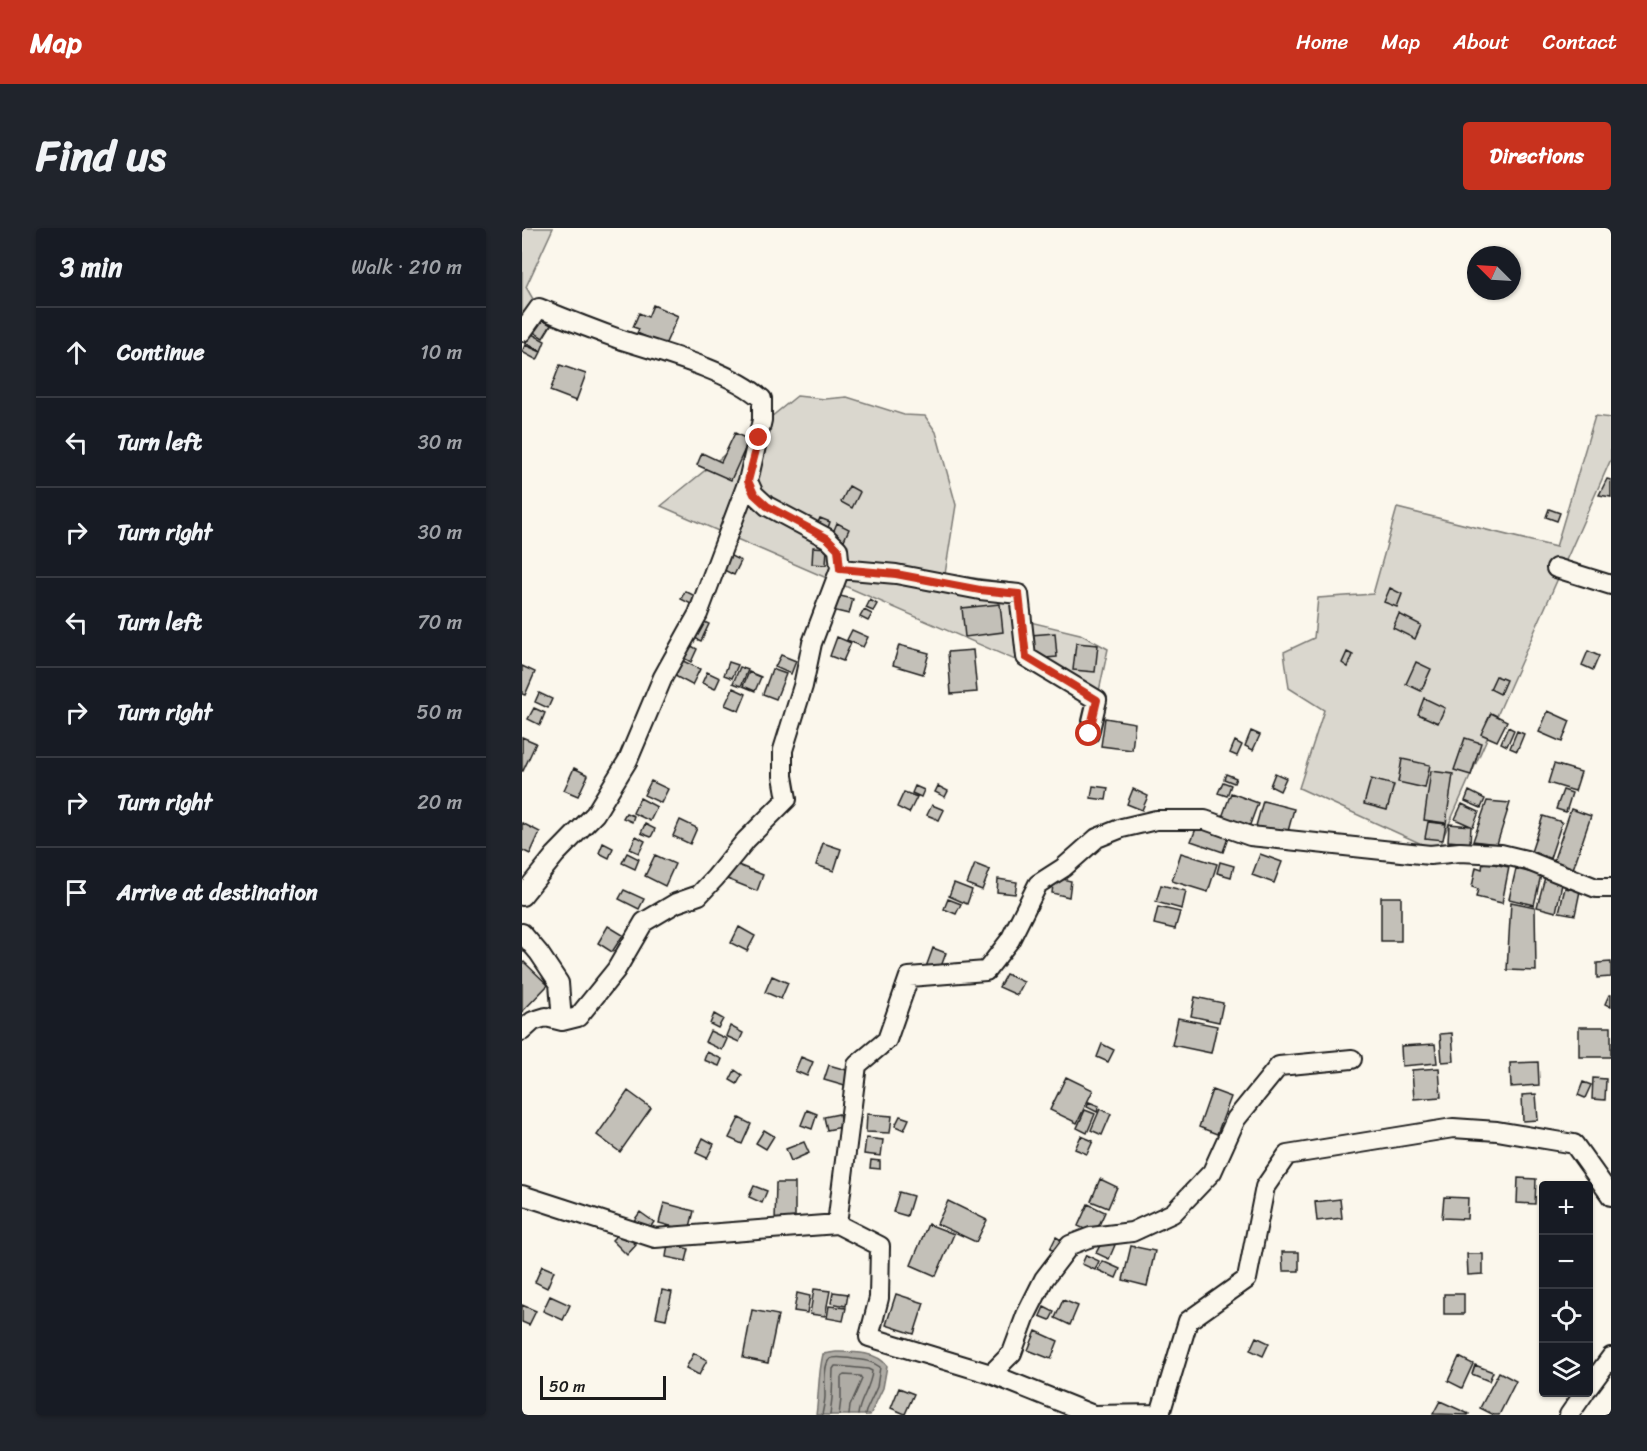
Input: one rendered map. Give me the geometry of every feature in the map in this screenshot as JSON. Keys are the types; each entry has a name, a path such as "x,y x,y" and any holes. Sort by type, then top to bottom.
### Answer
{"street":[{"path":"522,332 539,308 716,373 752,390 762,399 762,420 748,481 698,614 663,677 628,760 595,814 555,855 522,896"},
{"path":"522,1031 533,1021 546,1017 562,1021 578,1017 616,970 644,922 676,903 699,895 746,840 787,799 783,776 783,750 812,643 840,569 838,549 827,538 767,506 754,494 748,481"},
{"path":"1556,568 1611,585"},
{"path":"840,569 896,574 980,590 1019,594 1026,657 1097,700 1089,734"},
{"path":"837,1224 857,1065 887,1040 909,976 986,971 1010,940 1038,884 1063,868 1097,838 1122,828 1156,820 1204,820 1250,836 1430,855 1460,852 1501,854 1526,860 1596,888 1611,888"},
{"path":"522,933 559,983 562,1021"},
{"path":"991,1374 1012,1353 1026,1314 1044,1279 1070,1245 1091,1237 1132,1232 1173,1213 1212,1172 1236,1119 1279,1066 1352,1059"},
{"path":"522,1195 655,1238 837,1224 880,1246 879,1298 869,1337 991,1374 1091,1415 1160,1414 1188,1321 1248,1279 1265,1187 1287,1155 1453,1128 1497,1131 1574,1144 1611,1196"},
{"path":"1593,1381 1611,1357"},
{"path":"1569,1415 1582,1397"}],"shaded area":[{"path":"522,228 553,228 526,287 537,306 522,328"},
{"path":"797,396 825,399 847,397 904,415 925,416 936,432 956,505 945,574 1025,585 1030,622 1080,634 1108,649 1098,696 661,506"},
{"path":"1595,416 1611,418 1611,459 1437,851 1299,788 1324,710 1289,688 1284,652 1314,638 1318,598 1373,594 1397,508 1556,547"}],"water":[{"path":"836,1352 871,1355 883,1361 887,1366 883,1388 870,1415 816,1415 823,1354"}],"building":[{"path":"653,305 678,316 665,345 637,333 639,329 633,327 639,313 648,317"},
{"path":"538,317 551,325 543,338 530,330"},
{"path":"530,333 545,341 541,351 525,343"},
{"path":"525,345 541,352 537,360 522,352"},
{"path":"560,365 586,374 576,401 550,391"},
{"path":"735,433 749,440 731,480 697,465 702,453 721,462"},
{"path":"1607,479 1611,480 1611,497 1599,495"},
{"path":"849,486 860,492 852,508 841,502"},
{"path":"1549,509 1560,513 1557,521 1546,517"},
{"path":"820,518 830,522 827,531 816,527"},
{"path":"837,523 849,529 844,540 832,535"},
{"path":"813,547 827,548 826,565 812,564"},
{"path":"727,554 741,561 734,575 720,568"},
{"path":"1390,588 1402,594 1397,607 1384,602"},
{"path":"685,591 699,598 695,606 681,599"},
{"path":"836,595 853,599 849,614 832,610"},
{"path":"870,600 877,604 873,611 866,608"},
{"path":"1000,604 1003,632 965,637 962,608"},
{"path":"864,610 872,614 868,621 860,617"},
{"path":"1399,614 1421,625 1415,639 1393,628"},
{"path":"698,619 709,624 701,641 690,636"},
{"path":"852,630 868,637 863,647 847,640"},
{"path":"1055,633 1057,657 1033,659 1031,635"},
{"path":"837,637 851,643 843,661 830,656"},
{"path":"686,643 697,649 691,662 680,656"},
{"path":"1076,643 1098,645 1095,672 1073,670"},
{"path":"899,645 929,653 923,674 893,665"},
{"path":"973,650 977,692 951,694 948,652"},
{"path":"1588,651 1599,656 1593,670 1582,665"},
{"path":"1347,652 1353,655 1348,667 1342,663"},
{"path":"781,655 796,661 791,674 775,667"},
{"path":"681,660 700,669 692,685 673,675"},
{"path":"729,662 738,665 732,678 724,675"},
{"path":"1416,662 1431,669 1421,691 1406,684"},
{"path":"522,666 535,672 525,695 522,694"},
{"path":"740,667 748,670 741,686 733,683"},
{"path":"772,669 786,674 776,699 763,694"},
{"path":"707,672 720,678 715,689 702,683"},
{"path":"749,672 761,677 755,691 743,686"},
{"path":"1496,676 1506,680 1500,694 1490,689"},
{"path":"733,688 746,694 739,711 725,705"},
{"path":"539,693 552,699 548,708 535,702"},
{"path":"1424,698 1445,708 1438,723 1418,714"},
{"path":"534,708 545,713 540,725 528,719"},
{"path":"1548,711 1570,721 1562,742 1539,732"},
{"path":"1491,713 1507,721 1497,741 1481,734"},
{"path":"1105,718 1135,723 1132,750 1101,746"},
{"path":"1508,727 1514,730 1507,746 1501,743"},
{"path":"1251,731 1260,735 1253,750 1245,746"},
{"path":"1517,731 1524,734 1517,751 1510,748"},
{"path":"522,737 536,743 523,771 522,771"},
{"path":"1465,738 1481,743 1471,775 1454,770"},
{"path":"1235,741 1242,745 1237,756 1230,753"},
{"path":"1402,759 1430,765 1425,788 1398,782"},
{"path":"1554,764 1581,772 1575,791 1548,783"},
{"path":"574,768 588,775 578,796 564,790"},
{"path":"1431,771 1453,774 1446,823 1424,820"},
{"path":"1275,773 1286,778 1280,791 1270,786"},
{"path":"1226,774 1236,778 1234,783 1224,779"},
{"path":"1371,779 1394,785 1387,810 1364,804"},
{"path":"651,781 668,789 661,803 644,795"},
{"path":"1223,782 1231,785 1227,796 1218,793"},
{"path":"915,786 924,790 921,797 912,793"},
{"path":"938,786 948,791 945,797 935,792"},
{"path":"1093,786 1108,788 1106,800 1091,798"},
{"path":"1133,789 1148,796 1142,810 1127,804"},
{"path":"1563,790 1572,793 1566,812 1556,809"},
{"path":"1469,791 1485,799 1481,808 1465,801"},
{"path":"904,792 917,797 909,813 897,807"},
{"path":"1231,793 1258,803 1248,830 1221,820"},
{"path":"640,798 657,807 650,821 633,813"},
{"path":"1263,801 1294,809 1287,835 1256,826"},
{"path":"1487,801 1510,803 1497,844 1473,841"},
{"path":"1462,804 1479,812 1473,827 1455,819"},
{"path":"932,805 944,810 939,820 927,815"},
{"path":"1571,809 1591,816 1573,869 1553,862"},
{"path":"626,813 634,816 632,822 623,818"},
{"path":"1543,816 1562,822 1549,861 1530,855"},
{"path":"680,820 697,828 690,844 673,836"},
{"path":"1428,822 1446,824 1443,840 1425,838"},
{"path":"522,823 540,832 530,854 522,850"},
{"path":"645,824 655,829 651,837 641,833"},
{"path":"1198,824 1229,835 1223,852 1191,841"},
{"path":"1449,824 1471,826 1470,843 1448,841"},
{"path":"636,836 645,841 639,853 630,849"},
{"path":"603,843 613,848 609,858 599,853"},
{"path":"823,843 841,849 834,871 816,865"},
{"path":"627,853 639,859 635,869 622,863"},
{"path":"1181,853 1217,864 1208,892 1172,881"},
{"path":"1260,854 1282,862 1274,883 1252,875"},
{"path":"655,855 675,864 665,886 645,876"},
{"path":"1220,862 1234,866 1231,877 1217,873"},
{"path":"1483,862 1509,867 1502,903 1476,897 1478,889 1472,887 1476,867 1482,869"},
{"path":"733,863 763,875 757,891 727,879"},
{"path":"975,864 990,870 982,890 967,884"},
{"path":"1516,869 1541,875 1534,905 1509,899"},
{"path":"1054,877 1071,881 1069,897 1052,893"},
{"path":"1545,877 1562,884 1556,912 1537,907"},
{"path":"998,879 1017,882 1015,894 997,892"},
{"path":"954,883 972,890 967,904 949,896"},
{"path":"1161,885 1186,891 1182,909 1156,902"},
{"path":"1565,888 1580,891 1575,915 1559,912"},
{"path":"624,890 644,899 639,909 619,899"},
{"path":"1381,897 1401,897 1401,941 1381,941"},
{"path":"948,899 961,904 956,914 944,909"},
{"path":"1511,902 1535,907 1536,971 1507,970"},
{"path":"1158,907 1180,912 1175,929 1154,924"},
{"path":"608,926 623,935 612,952 598,943"},
{"path":"739,927 755,936 747,951 731,943"},
{"path":"933,948 946,953 939,972 926,967"},
{"path":"524,962 548,985 522,1012 522,964"},
{"path":"1611,962 1611,977 1597,978 1597,963"},
{"path":"1006,974 1024,982 1017,995 999,987"},
{"path":"772,976 788,983 781,999 765,992"},
{"path":"1611,995 1611,1007 1605,1004"},
{"path":"1195,997 1223,1003 1219,1022 1191,1016"},
{"path":"714,1014 723,1019 718,1028 710,1024"},
{"path":"1178,1018 1217,1026 1211,1053 1172,1045"},
{"path":"730,1026 743,1033 739,1042 726,1036"},
{"path":"1579,1027 1611,1027 1611,1057 1579,1057"},
{"path":"710,1031 727,1039 722,1050 705,1042"},
{"path":"1452,1033 1454,1061 1442,1062 1440,1034"},
{"path":"1102,1044 1114,1050 1108,1062 1097,1057"},
{"path":"1435,1044 1437,1063 1402,1066 1401,1046"},
{"path":"707,1052 722,1059 719,1066 704,1060"},
{"path":"801,1057 813,1062 807,1076 795,1071"},
{"path":"1538,1062 1539,1085 1511,1087 1510,1063"},
{"path":"829,1065 850,1071 845,1086 824,1080"},
{"path":"1439,1068 1441,1097 1414,1099 1412,1070"},
{"path":"735,1070 742,1075 737,1084 730,1080"},
{"path":"1066,1077 1093,1090 1077,1123 1050,1110"},
{"path":"1593,1078 1606,1079 1605,1100 1592,1099"},
{"path":"1583,1082 1591,1085 1585,1098 1578,1095"},
{"path":"1212,1090 1231,1097 1217,1134 1199,1127"},
{"path":"628,1091 651,1108 620,1152 597,1135"},
{"path":"1536,1094 1538,1120 1523,1121 1522,1095"},
{"path":"1089,1102 1099,1106 1097,1112 1087,1107"},
{"path":"1100,1109 1111,1114 1102,1135 1091,1130"},
{"path":"807,1110 817,1114 812,1129 801,1125"},
{"path":"1085,1110 1095,1114 1087,1133 1077,1128"},
{"path":"839,1114 842,1127 827,1130 824,1117"},
{"path":"867,1114 892,1116 890,1133 866,1132"},
{"path":"900,1116 909,1119 904,1130 895,1126"},
{"path":"739,1118 751,1124 742,1144 729,1138"},
{"path":"764,1130 774,1136 766,1149 756,1143"},
{"path":"1081,1136 1093,1141 1087,1154 1075,1149"},
{"path":"703,1138 714,1144 707,1158 696,1153"},
{"path":"866,1138 883,1140 881,1156 864,1154"},
{"path":"804,1142 809,1153 791,1161 786,1149"},
{"path":"871,1160 880,1161 880,1169 870,1168"},
{"path":"1518,1178 1536,1179 1535,1204 1517,1203"},
{"path":"1100,1179 1117,1187 1108,1208 1091,1201"},
{"path":"776,1183 795,1183 795,1222 775,1222"},
{"path":"754,1186 767,1191 762,1203 749,1197"},
{"path":"899,1192 913,1196 907,1216 893,1212"},
{"path":"1444,1197 1468,1198 1467,1219 1442,1218"},
{"path":"1340,1199 1342,1218 1317,1221 1315,1202"},
{"path":"948,1201 987,1220 976,1242 937,1224"},
{"path":"664,1203 694,1211 689,1231 659,1223"},
{"path":"1088,1204 1105,1212 1095,1234 1078,1226"},
{"path":"640,1212 654,1222 647,1232 633,1222"},
{"path":"928,1224 954,1234 936,1276 911,1265"},
{"path":"622,1230 636,1245 627,1255 612,1240"},
{"path":"1056,1237 1063,1241 1058,1252 1050,1249"},
{"path":"1103,1240 1115,1245 1109,1259 1096,1253"},
{"path":"668,1244 689,1249 686,1261 666,1257"},
{"path":"1131,1246 1155,1251 1147,1286 1123,1280"},
{"path":"1282,1252 1299,1252 1299,1271 1283,1271"},
{"path":"1467,1254 1483,1254 1483,1274 1468,1275"},
{"path":"1086,1255 1099,1261 1095,1270 1082,1264"},
{"path":"1102,1261 1120,1269 1116,1278 1098,1270"},
{"path":"542,1266 554,1271 547,1288 535,1282"},
{"path":"814,1289 830,1291 825,1316 810,1314"},
{"path":"662,1290 672,1292 666,1319 656,1317"},
{"path":"833,1292 848,1294 846,1306 831,1303"},
{"path":"797,1293 810,1296 807,1313 794,1311"},
{"path":"896,1294 924,1303 914,1334 886,1325"},
{"path":"1444,1294 1464,1294 1464,1314 1444,1314"},
{"path":"550,1296 570,1305 563,1320 543,1311"},
{"path":"1063,1300 1078,1306 1070,1325 1055,1318"},
{"path":"522,1305 536,1311 529,1325 522,1322"},
{"path":"829,1306 846,1308 843,1321 827,1318"},
{"path":"1044,1307 1054,1312 1050,1320 1040,1316"},
{"path":"752,1310 778,1315 768,1363 743,1358"},
{"path":"1036,1331 1058,1341 1051,1359 1028,1350"},
{"path":"1256,1337 1269,1343 1263,1356 1250,1350"},
{"path":"694,1353 707,1360 699,1375 686,1368"},
{"path":"1459,1357 1473,1364 1462,1388 1448,1381"},
{"path":"1475,1365 1493,1372 1489,1381 1472,1374"},
{"path":"1499,1372 1516,1381 1499,1415 1494,1415 1480,1408"},
{"path":"899,1388 914,1394 905,1414 891,1408"},
{"path":"1440,1401 1469,1414 1433,1414"}],"route":[{"path":"759,438 748,481 754,494 767,506 827,538 838,549 840,569 896,574 980,590 1019,594 1026,657 1097,700 1089,734"}]}
